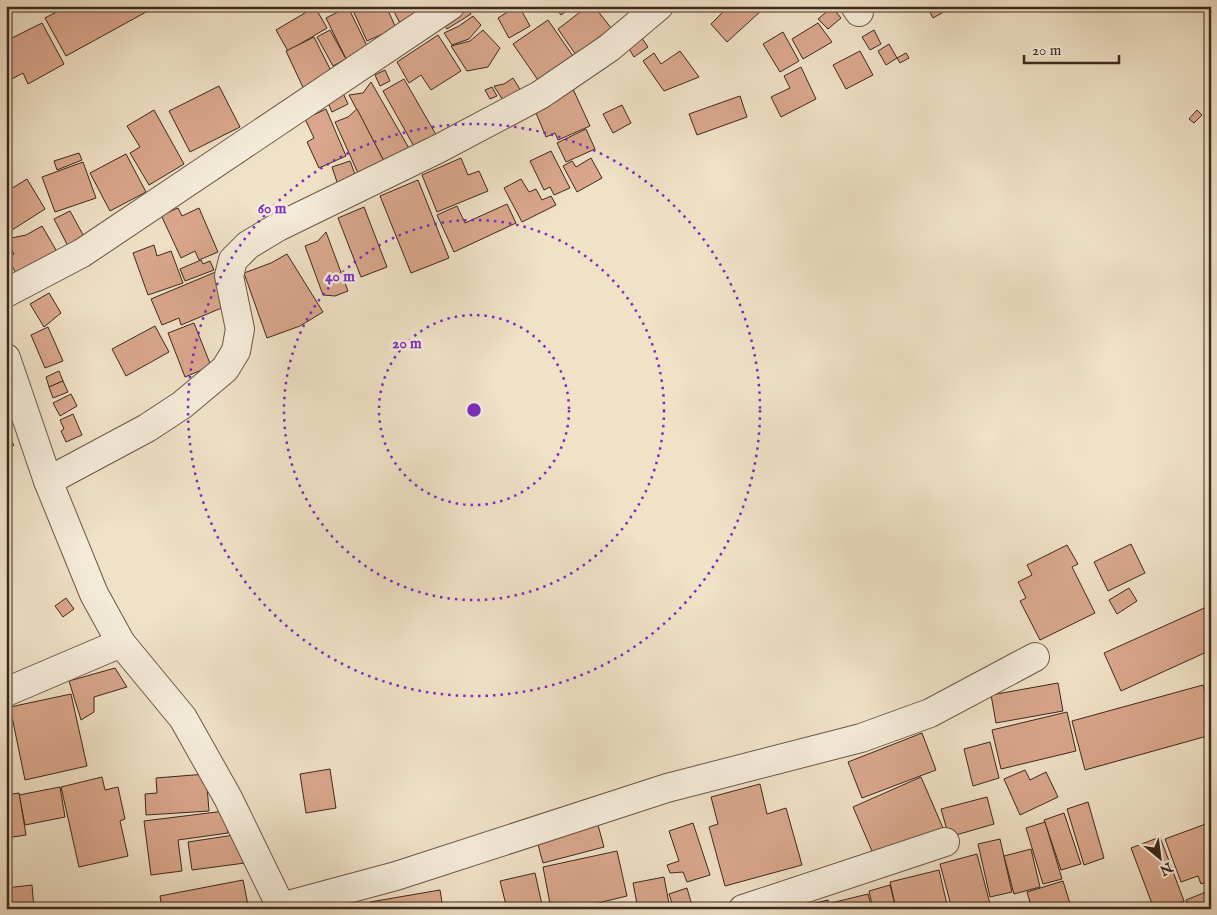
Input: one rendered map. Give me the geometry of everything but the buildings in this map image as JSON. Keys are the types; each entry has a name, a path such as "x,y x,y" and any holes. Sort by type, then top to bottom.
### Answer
{"street":[{"path":"6,293 82,253 450,6"},
{"path":"48,481 147,428 182,405 225,369 236,351 240,329 229,276 233,260 248,245 278,227 438,149 540,95 608,48 658,6"},
{"path":"6,358 48,481 94,594 121,643 182,718 228,798 282,908 396,876 667,788 860,738 930,713 1035,657"},
{"path":"6,692 121,643"},
{"path":"743,909 946,842"}]}
